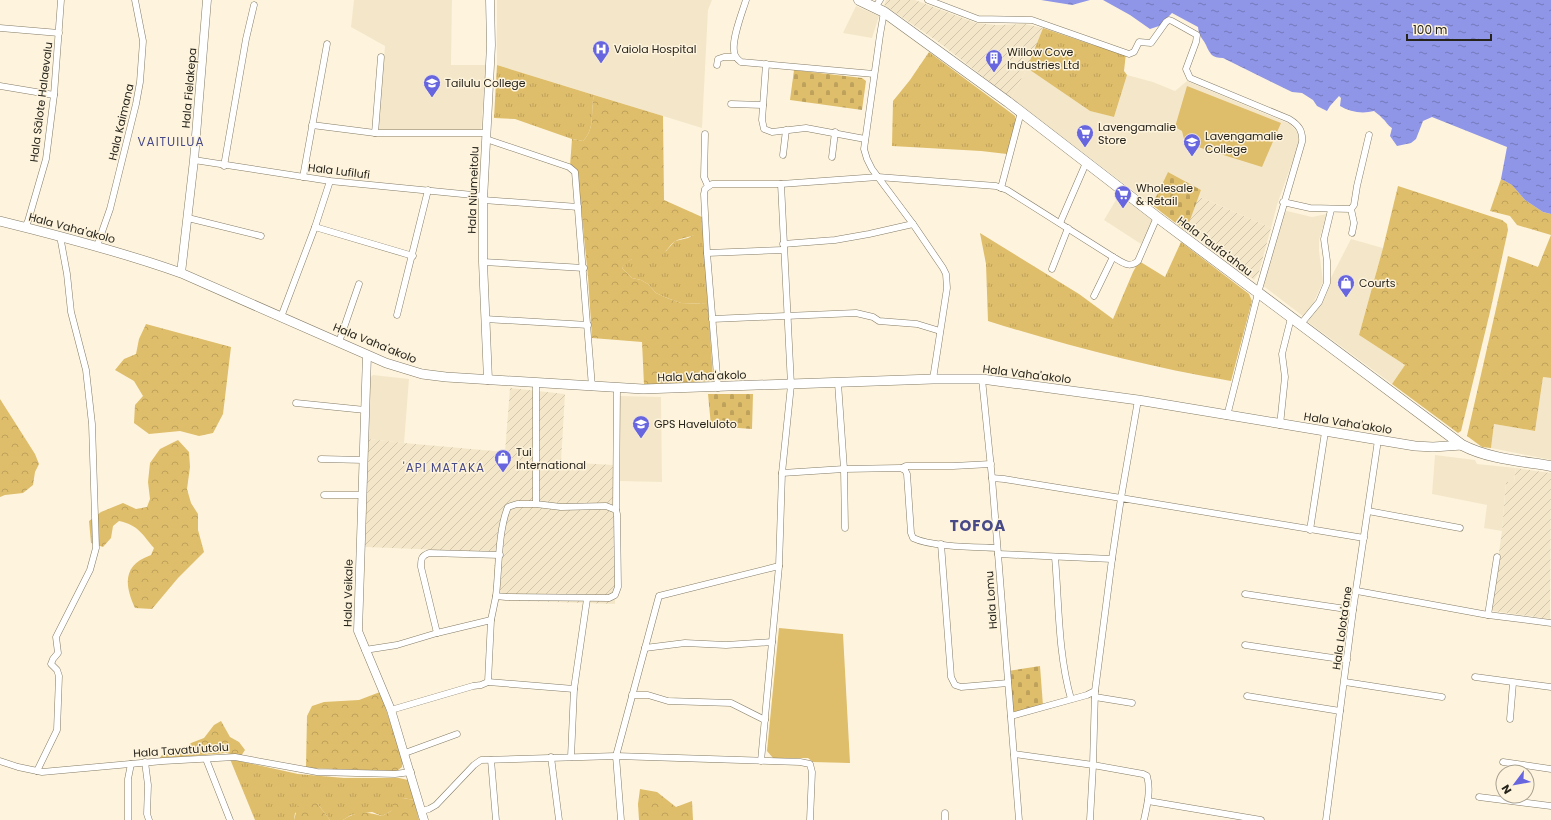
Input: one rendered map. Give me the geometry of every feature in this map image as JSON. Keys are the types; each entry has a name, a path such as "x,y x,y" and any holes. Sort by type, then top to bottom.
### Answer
{"main road":[{"name":"Hala Taufa'ahau","path":"859,0 880,7 1021,112 1300,325 1462,445 1490,456 1551,466"},
{"name":"Hala Vaha'akolo","path":"0,222 97,246 181,273 367,355 404,370 422,374 488,380 643,389 718,388 933,379 982,380 1138,400 1280,425 1416,446 1428,447 1462,445"},
{"path":"1428,447 1446,434"}],"street":[{"name":"Hala Sālote Halaevalu","path":"24,227 35,199 46,158 54,95 61,0"},
{"name":"Hala Kaimana","path":"97,246 110,209 140,82 143,41 135,0"},
{"name":"Hala Fielakepa","path":"181,273 194,160 207,0"},
{"name":"Hala Niumeitolu","path":"488,380 483,262 483,198 491,45 490,0"},
{"path":"746,0 737,27 734,46 735,56 741,62 874,74"},
{"path":"928,0 978,19 1032,20 1129,54 1132,54 1139,42 1151,43 1166,22 1169,20 1172,21 1197,36 1186,69 1186,72 1190,78 1289,119 1301,129 1303,136 1302,142 1283,202 1258,293 1227,416"},
{"path":"224,166 246,39 254,5"},
{"path":"880,7 874,74 864,149 867,159 878,177 913,224 946,274 947,288 933,379"},
{"path":"0,28 59,33"},
{"path":"303,176 327,44"},
{"path":"717,65 718,59 735,56"},
{"path":"374,133 381,57"},
{"path":"766,64 762,124 764,129 772,132 806,128 865,138"},
{"path":"0,86 54,95"},
{"path":"731,104 763,105"},
{"path":"1001,188 1021,112"},
{"path":"312,125 374,133 486,136 571,168 576,176 592,387"},
{"path":"783,155 786,130"},
{"path":"832,157 835,132"},
{"path":"705,134 704,177 708,186"},
{"path":"1352,233 1354,223 1351,209 1354,205 1369,135"},
{"name":"Hala Lufilufi","path":"194,160 224,166 330,181 428,190 483,198 578,207"},
{"path":"1060,224 1086,163"},
{"path":"718,388 707,253 704,194 705,189 708,186 716,184 781,184 878,177 996,186 1007,190 1113,257 1126,264 1132,265 1138,260 1157,217"},
{"path":"281,317 330,181"},
{"path":"761,761 779,566 782,473 791,385 781,184"},
{"path":"397,315 413,256 428,190"},
{"path":"1283,202 1310,208 1331,210 1351,209"},
{"path":"1300,325 1319,302 1327,283 1327,261 1324,239 1331,210"},
{"path":"188,218 261,236"},
{"path":"707,253 783,247 835,240 913,224"},
{"path":"314,227 413,256"},
{"path":"1052,269 1068,228"},
{"path":"37,771 57,730 59,676 57,670 51,664 53,658 58,653 56,637 90,570 96,548 92,424 86,370 71,312 60,236"},
{"path":"1094,296 1113,257"},
{"path":"483,262 584,268"},
{"path":"339,342 359,284"},
{"path":"712,319 856,313 873,317 879,321 917,324 940,331"},
{"path":"1280,425 1285,377 1282,354 1291,318"},
{"path":"485,320 588,325"},
{"name":"Hala Veikale","path":"367,355 358,631 391,710 411,772 424,820"},
{"name":"Hala Lomu","path":"982,380 991,464 1019,820"},
{"path":"536,383 536,504"},
{"path":"838,383 844,469 845,528"},
{"path":"496,596 506,598 588,599 609,598 615,595 618,587 616,510 617,388"},
{"path":"1090,820 1095,694 1112,558 1138,400"},
{"path":"296,403 365,410"},
{"path":"1310,530 1325,432"},
{"name":"Hala Lolota'ane","path":"1326,820 1345,682 1353,610 1378,440"},
{"path":"321,459 364,460"},
{"path":"782,473 844,469 902,468 906,466 991,464"},
{"path":"902,468 906,470 907,474 911,533 913,538 919,541 1055,557 1112,558"},
{"path":"992,478 1004,478 1364,538"},
{"path":"324,495 362,496"},
{"path":"488,682 492,620 502,535 508,507 517,504 536,504 561,507 606,506 616,510"},
{"path":"1368,511 1460,528"},
{"path":"941,544 952,677 955,685 961,687 1008,683"},
{"path":"437,633 421,567 422,556 429,552 500,555"},
{"path":"1055,557 1062,661 1071,699"},
{"path":"1488,615 1497,557"},
{"path":"621,820 616,756 659,596 779,566"},
{"path":"1357,591 1488,615 1551,623"},
{"path":"1245,594 1353,610"},
{"path":"571,757 574,689 588,599"},
{"path":"365,650 397,645 437,633 492,620"},
{"path":"645,648 685,643 726,645 772,642"},
{"path":"1245,644 1347,660"},
{"path":"1474,677 1551,687"},
{"path":"391,710 488,682 574,689"},
{"path":"1345,682 1442,697"},
{"path":"1510,719 1514,683"},
{"path":"1011,716 1071,699 1095,694 1132,703"},
{"path":"632,695 648,695 668,701 731,703 765,720"},
{"path":"1247,696 1340,711"},
{"path":"405,753 457,734"},
{"path":"1014,754 1093,764 1148,776 1148,801 1144,820"},
{"path":"422,811 436,805 474,765 481,760 616,756 800,762 810,764 812,772 810,820"},
{"name":"Hala Tavatu'utolu","path":"0,761 37,771 51,771 145,762 235,757 317,772 395,774 411,772"},
{"path":"551,757 559,820"},
{"path":"206,759 230,820"},
{"path":"491,760 496,820"},
{"path":"145,762 148,785 147,814 149,820"},
{"path":"1503,762 1551,769"},
{"path":"128,820 128,779 131,764"},
{"path":"1479,797 1551,806"},
{"path":"1148,801 1261,820"}],"shaded area":[{"name":"Tailulu College","path":"354,0 452,0 451,65 486,65 481,132 378,131 385,46 351,27"},
{"name":"Vaiola Hospital","path":"497,0 712,0 708,10 702,128 497,65"},
{"path":"886,0 915,0 976,23 996,25 1025,24 1043,28 1027,68 1011,98 937,41 884,5"},
{"path":"856,6 879,16 872,38 843,33"},
{"name":"Lavengamalie College","path":"1027,68 1090,111 1114,117 1127,75 1153,82 1175,91 1187,81 1290,124 1298,133 1299,143 1277,205 1271,228 1198,196 1201,190 1168,172 1152,205 1011,98"},
{"path":"1119,195 1153,221 1141,244 1104,220"},
{"path":"1198,196 1271,228 1259,272 1254,280 1218,252 1186,231"},
{"path":"1287,211 1312,217 1327,214 1319,240 1323,282 1313,304 1304,317 1262,285 1281,213"},
{"path":"1351,239 1383,248 1359,335 1405,365 1392,384 1308,322"},
{"path":"373,375 409,379 404,443 368,439 370,378"},
{"path":"1543,377 1551,378 1551,460 1491,448 1494,424 1535,431"},
{"path":"510,388 565,394 561,462 614,465 615,604 493,600 495,552 365,547 368,439 505,452"},
{"name":"GPS Haveluloto","path":"619,396 661,397 662,482 620,481"},
{"path":"1435,455 1475,460 1477,464 1516,468 1514,482 1506,482 1502,531 1484,528 1487,505 1432,494"},
{"path":"1516,468 1551,473 1550,619 1493,611 1491,608 1502,531 1506,482 1514,482"}],"green space":[{"path":"1043,28 1093,45 1126,53 1124,71 1127,75 1114,117 1090,111 1027,68"},
{"path":"929,52 1015,116 1016,120 1007,154 892,146 893,101 910,80"},
{"path":"497,65 594,95 590,131 583,141 572,139 515,119 494,118"},
{"path":"794,70 862,78 866,81 862,110 790,100"},
{"path":"1187,86 1281,123 1262,167 1185,143 1182,131 1175,127"},
{"path":"594,95 663,116 664,200 702,217 703,230 700,233 674,242 658,257 650,259 633,259 625,263 622,268 632,278 641,280 648,284 656,293 667,298 681,303 708,304 713,377 711,381 644,385 642,342 592,338 588,277 578,176 570,166 572,139 583,141 590,131"},
{"path":"1168,172 1201,190 1186,231 1152,205"},
{"path":"1501,179 1512,185 1525,200 1543,212 1551,214 1551,235 1517,225 1510,216 1490,211"},
{"path":"1398,186 1502,220 1507,224 1508,230 1490,312 1461,431 1458,433 1392,384 1405,365 1359,335"},
{"path":"703,230 708,304 681,303 667,298 656,293 648,284 641,280 632,278 622,268 625,262 635,258 643,258 666,251 675,241 688,238"},
{"path":"980,233 1079,294 1113,319 1139,261 1165,277 1181,242 1249,294 1252,301 1231,381 1108,355 988,321 986,264"},
{"path":"1551,235 1551,378 1543,377 1535,431 1494,424 1491,448 1482,447 1467,436 1508,256 1538,267"},
{"path":"146,324 231,347 223,414 213,433 199,436 180,431 149,434 134,423 135,405 143,396 134,381 115,370 124,359 136,354 139,339"},
{"path":"708,394 753,394 752,429 711,426"},
{"path":"0,399 35,454 39,464 35,472 33,485 23,493 0,497"},
{"path":"178,440 189,452 190,467 187,489 191,503 198,514 198,530 204,552 178,578 152,609 135,608 129,591 128,576 135,564 151,555 154,548 143,534 131,525 119,521 113,526 111,538 103,547 91,543 89,521 101,512 123,503 136,509 147,507 150,499 148,482 150,463 160,449"},
{"path":"779,628 843,634 850,763 813,762 808,758 773,758 767,751"},
{"path":"1040,666 1043,706 1013,714 1008,671"},
{"path":"380,692 403,760 402,767 397,771 306,768 307,716 312,706 324,702 359,700"},
{"path":"221,721 230,737 239,742 245,750 241,756 226,753 159,759 162,755 186,748 191,743 204,738 214,725"},
{"path":"230,759 298,774 344,778 399,778 408,780 414,800 403,798 391,811 382,816 372,812 351,815 343,820 330,820 317,803 295,813 294,820 255,820"},
{"path":"640,789 657,792 676,807 692,801 693,820 639,820 638,804"},
{"path":"403,798 414,800 419,820 343,820 357,813 371,813 382,816 391,811 394,801"},
{"path":"307,800 317,803 330,820 294,820 298,805"}],"water":[{"path":"1041,0 1090,0 1072,5"},
{"path":"1103,0 1551,0 1551,214 1543,212 1525,200 1512,185 1501,179 1507,147 1432,117 1423,121 1416,139 1411,143 1397,146 1390,136 1392,128 1374,111 1361,112 1344,108 1340,106 1341,98 1339,96 1327,111 1317,106 1313,100 1302,93 1292,92 1223,58 1214,56 1210,53 1200,35 1198,27 1172,13 1159,26 1150,29 1130,15"}],"place":[{"name":"Vaiola Hospital","path":"601,64"},
{"name":"Willow Cove Industries Ltd","path":"994,73"},
{"name":"Tailulu College","path":"432,98"},
{"name":"Lavengamalie Store","path":"1085,148"},
{"name":"Lavengamalie College","path":"1192,157"},
{"name":"Wholesale & Retail","path":"1123,209"},
{"name":"Courts","path":"1346,298"},
{"name":"GPS Haveluloto","path":"641,439"},
{"name":"Tui International","path":"503,473"}],"district":[{"name":"VAITUILUA","path":"171,142"},
{"name":"'API MATAKA","path":"444,468"},
{"name":"TOFOA","path":"978,526"}]}
